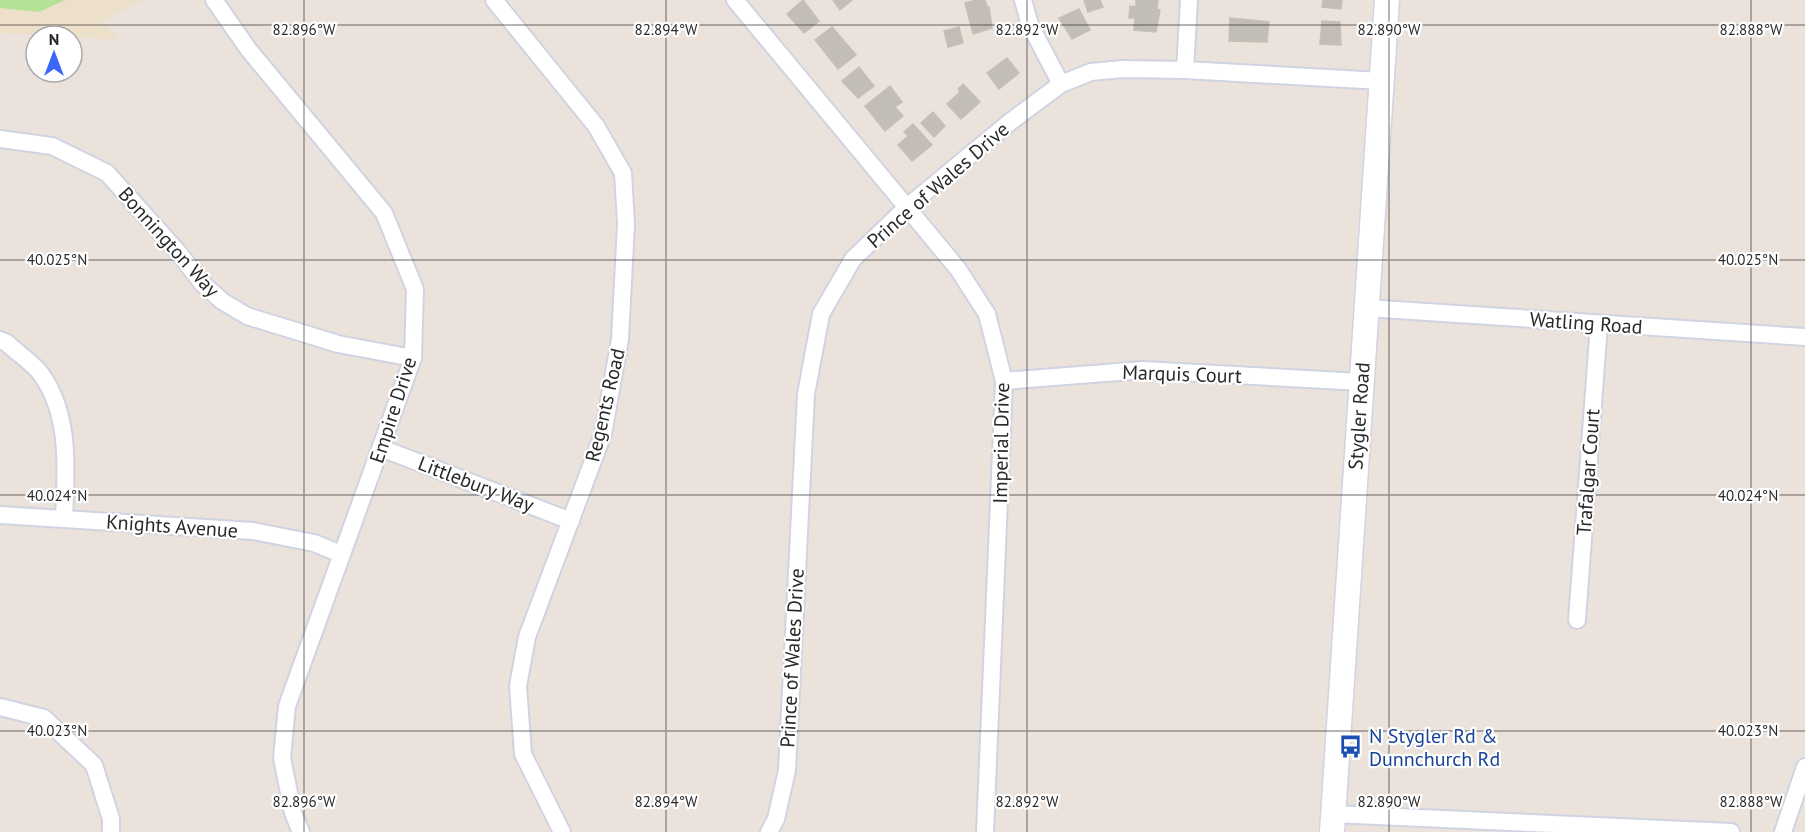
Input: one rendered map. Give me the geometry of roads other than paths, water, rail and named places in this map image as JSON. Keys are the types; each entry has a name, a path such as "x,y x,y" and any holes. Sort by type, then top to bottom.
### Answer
{"main road":[{"name":"Stygler Road","path":"1333,823 1388,0"}],"street":[{"name":"Empire Drive","path":"214,0 249,50 384,213 415,289 413,358 287,706 282,758 293,813 302,832"},
{"name":"Regents Road","path":"494,0 596,126 622,173 626,224 620,339 603,434 527,637 518,686 523,754 562,832"},
{"name":"Imperial Drive","path":"735,0 958,268 987,314 1004,381 985,832"},
{"path":"1023,0 1030,25 1061,84"},
{"path":"1185,70 1189,0"},
{"name":"Prince of Wales Drive","path":"769,832 776,819 787,770 806,394 821,314 853,259 906,208 1010,122 1061,84 1091,72 1123,69 1185,70 1381,81"},
{"name":"Bonnington Way","path":"0,140 52,146 107,173 178,252 202,283 222,301 247,316 338,344 413,358"},
{"name":"Watling Road","path":"1366,308 1805,337"},
{"name":"Trafalgar Court","path":"1577,620 1599,324"},
{"path":"0,340 7,343 41,374 60,413 67,457 63,518"},
{"name":"Marquis Court","path":"1004,381 1143,370 1361,382"},
{"name":"Littlebury Way","path":"381,448 571,521"},
{"name":"Knights Avenue","path":"0,515 252,531 314,543 341,554"},
{"path":"0,707 44,718 94,765 111,819 111,832"},
{"path":"1783,832 1805,767"},
{"path":"1333,823 1731,832"}],"place":[{"name":"N Stygler Rd & Dunnchurch Rd","path":"1351,747"}]}
